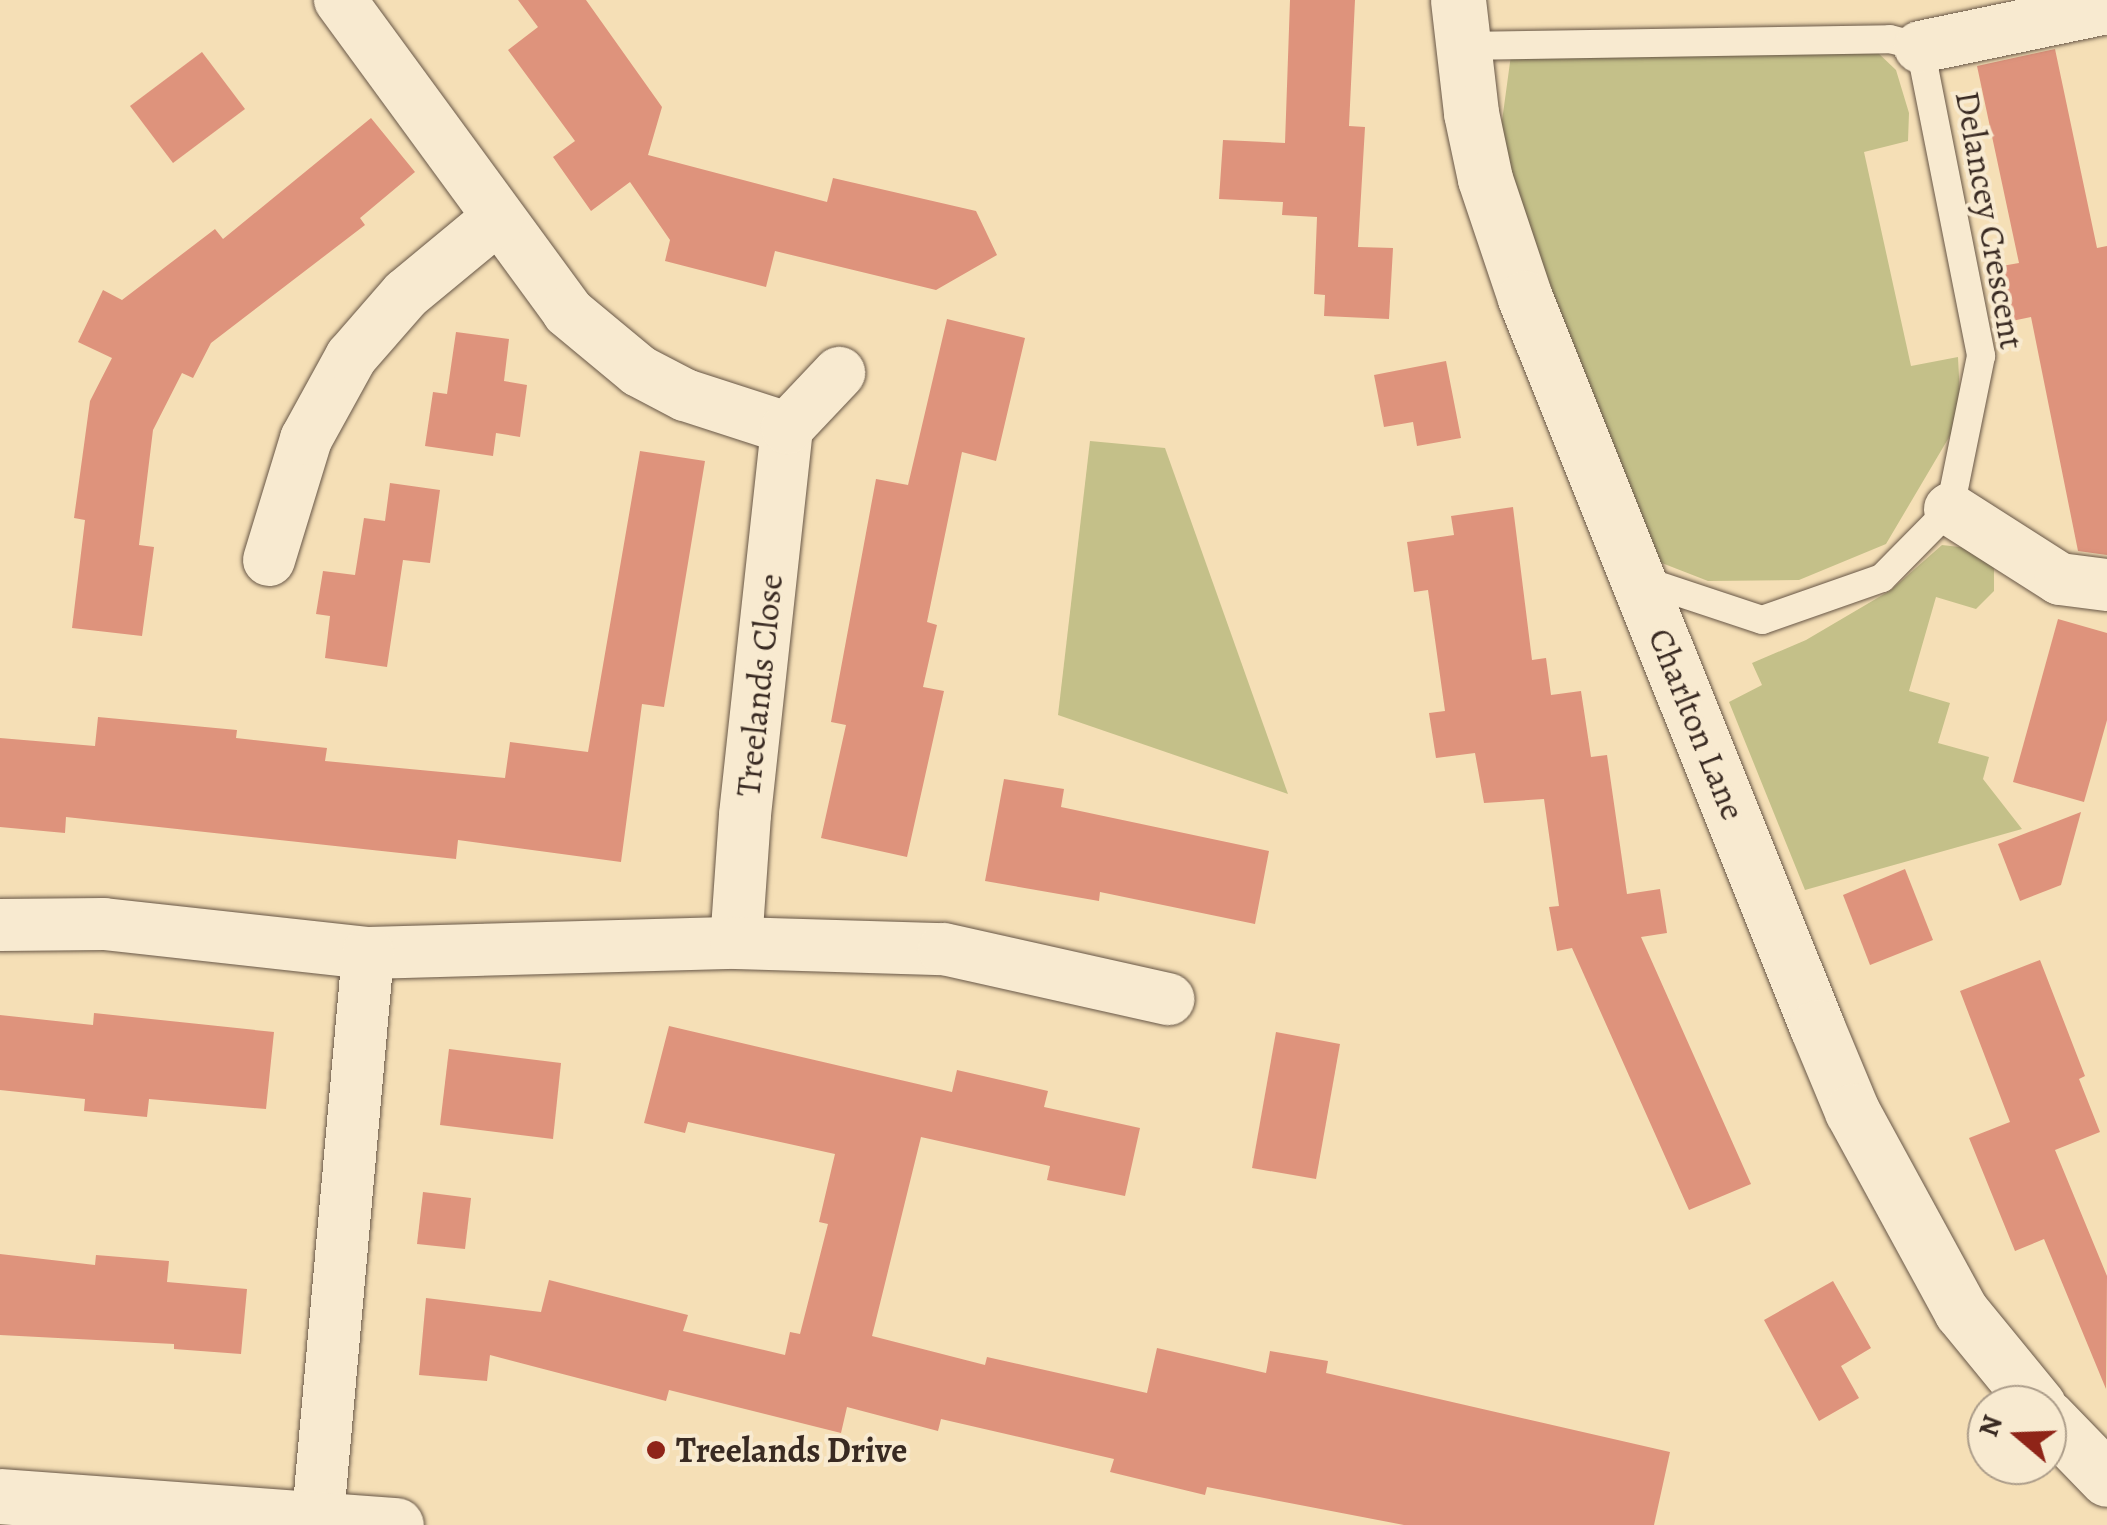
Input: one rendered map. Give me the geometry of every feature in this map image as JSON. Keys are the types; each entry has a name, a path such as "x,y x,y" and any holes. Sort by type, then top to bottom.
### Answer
{"street":[{"path":"340,0 568,312 639,371 685,395 788,428 838,373"},
{"path":"1920,47 2107,8"},
{"name":"Charlton Lane","path":"1461,23 1485,179 1532,316 1852,1111 1962,1311 2022,1385"},
{"path":"269,560 306,439 350,357 406,294 498,218"},
{"name":"Treelands Close","path":"736,943 745,815 788,428"},
{"path":"1950,509 2060,579 2107,585"},
{"path":"0,925 104,924 368,953 736,943 944,949 1168,999"},
{"path":"318,1516 368,953"},
{"path":"2067,1437 2107,1479"},
{"path":"0,1496 82,1514 318,1516 396,1525"}],"lane":[{"path":"1461,23 1890,39 1920,47"},
{"name":"Delancey Crescent","path":"1920,47 1982,356 1950,509"},
{"path":"1639,579 1762,620 1882,578 1950,509"}],"shaded area":[{"path":"1876,51 1896,70 1909,113 1908,141 1864,152 1911,366 1958,357 1961,417 1886,544 1799,580 1708,581 1649,558 1496,165 1511,55"},
{"path":"1090,441 1165,448 1288,794 1058,715"},
{"path":"1942,545 1994,551 1994,591 1976,609 1936,597 1909,691 1950,703 1938,743 1989,757 1983,779 2022,829 1805,890 1729,702 1762,685 1752,663 1806,640 1891,590"}],"building":[{"path":"518,0 586,0 662,107 648,155 827,202 833,178 976,211 997,255 936,290 775,251 766,287 665,261 670,240 630,182 591,211 553,157 575,141 508,50 538,27"},
{"path":"1290,0 1355,0 1349,126 1365,127 1358,247 1393,248 1389,319 1324,316 1325,295 1314,294 1317,217 1282,215 1283,202 1219,199 1223,140 1285,143"},
{"path":"2055,49 2097,248 2107,246 2107,555 2078,551 2031,317 2007,322 1996,267 2019,263 1977,66"},
{"path":"202,52 245,109 173,163 130,106"},
{"path":"371,118 415,172 360,218 365,225 211,343 193,378 182,373 153,430 139,545 154,547 142,636 72,628 85,520 74,518 90,401 112,358 78,342 103,290 122,300 215,229 223,239"},
{"path":"947,319 1025,338 996,461 962,452 927,622 937,625 923,687 944,691 907,857 821,838 846,725 831,722 876,479 908,485"},
{"path":"456,332 509,339 504,381 527,385 520,437 496,433 493,456 425,446 433,392 447,394"},
{"path":"1446,361 1461,438 1417,446 1413,422 1384,427 1374,375"},
{"path":"640,451 705,461 664,707 642,704 621,862 458,840 456,859 66,817 65,833 0,827 0,738 95,746 98,717 237,730 236,738 327,748 325,761 505,778 510,742 588,752"},
{"path":"390,483 440,490 430,563 403,560 387,667 325,658 330,616 316,614 323,571 355,575 364,518 385,521"},
{"path":"1513,507 1532,660 1546,658 1551,695 1581,691 1591,757 1607,755 1627,894 1660,889 1667,933 1641,937 1751,1184 1689,1210 1572,948 1557,951 1549,907 1559,906 1544,799 1484,803 1475,753 1436,758 1429,713 1445,711 1428,590 1414,592 1407,542 1454,535 1451,516"},
{"path":"2058,619 2107,633 2107,720 2084,802 2013,782"},
{"path":"1004,779 1064,789 1061,807 1269,851 1255,924 1100,892 1099,901 985,881"},
{"path":"2081,812 2061,885 2020,901 1998,844"},
{"path":"1905,869 1933,940 1870,965 1843,895"},
{"path":"2040,960 2085,1076 2079,1079 2100,1132 2055,1150 2107,1276 2106,1389 2044,1239 2015,1251 1969,1138 2010,1122 1960,991"},
{"path":"94,1013 274,1032 266,1109 149,1099 147,1117 84,1111 85,1099 0,1090 0,1015 93,1025"},
{"path":"669,1026 952,1092 957,1070 1048,1091 1044,1107 1140,1128 1125,1196 1047,1180 1050,1166 921,1137 872,1336 985,1365 987,1357 1147,1393 1157,1348 1266,1373 1270,1351 1328,1361 1326,1373 1670,1452 1654,1525 1404,1525 1207,1487 1205,1495 1110,1472 1114,1459 941,1419 938,1431 847,1407 841,1433 669,1390 666,1401 490,1355 487,1381 419,1375 426,1298 541,1312 549,1280 688,1315 683,1331 785,1355 790,1332 800,1334 828,1224 819,1222 835,1154 688,1122 685,1133 644,1123"},
{"path":"1276,1032 1340,1044 1316,1179 1252,1168"},
{"path":"449,1049 561,1063 553,1139 440,1125"},
{"path":"423,1192 471,1198 465,1249 417,1244"},
{"path":"0,1254 95,1265 96,1255 169,1261 167,1282 247,1289 241,1354 174,1349 174,1344 0,1335"},
{"path":"1833,1281 1871,1348 1841,1366 1859,1398 1819,1421 1764,1320"}],"place":[{"name":"Treelands Drive","path":"656,1450"}]}
